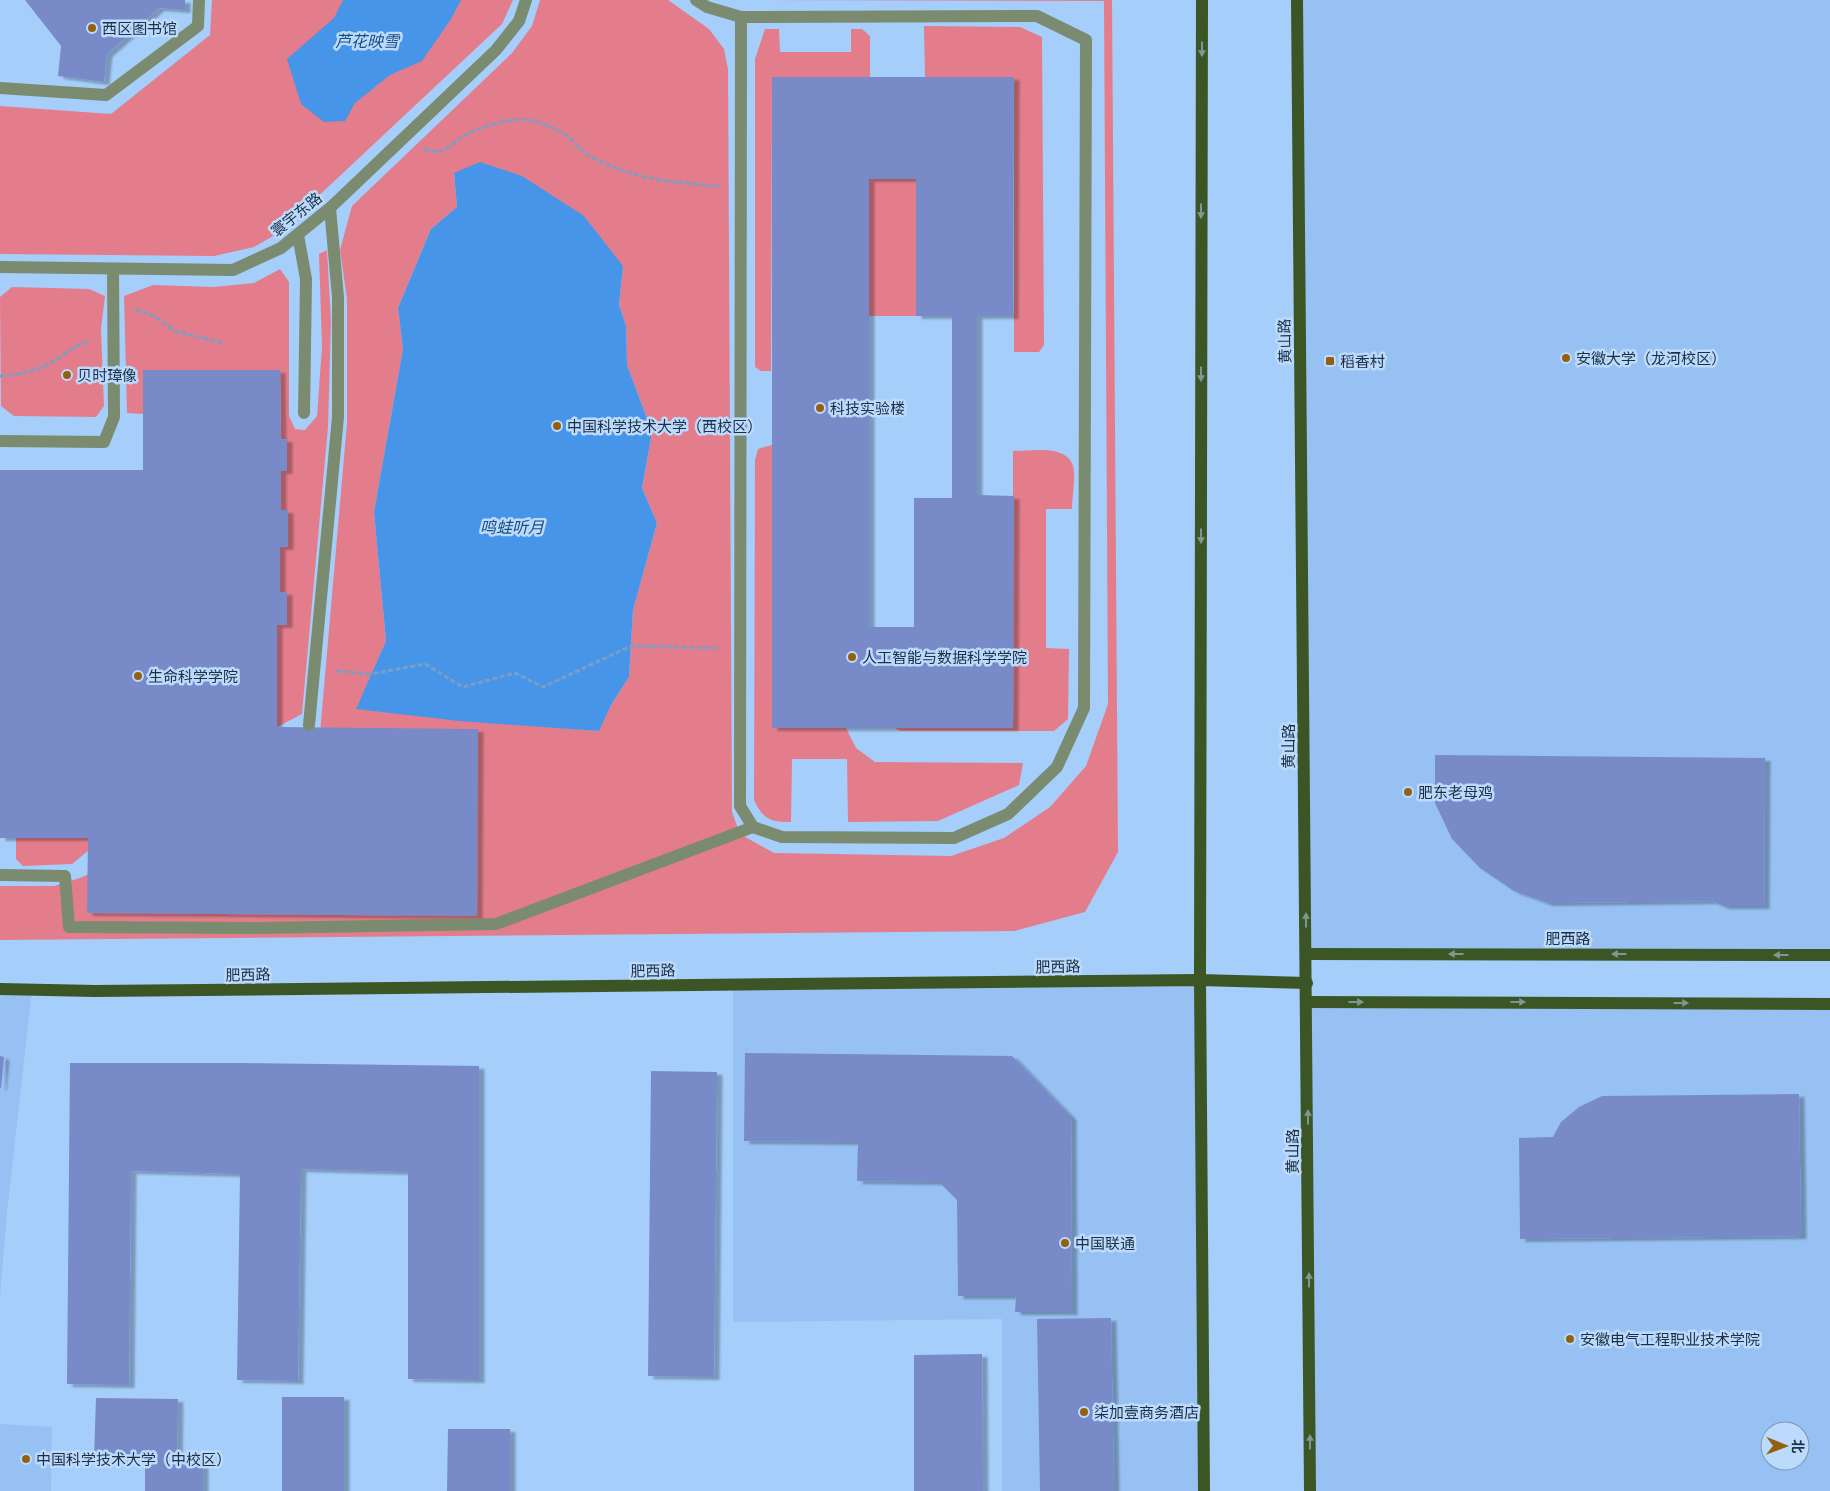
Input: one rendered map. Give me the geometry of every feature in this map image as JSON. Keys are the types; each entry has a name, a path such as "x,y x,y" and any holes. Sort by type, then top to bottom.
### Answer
{"main road":[{"path":"1202,0 1200,980 1204,1491"},
{"name":"黄山路","path":"1297,0 1310,1491"},
{"name":"肥西路","path":"1306,954 1830,955"},
{"name":"肥西路","path":"0,989 115,991 1200,980 1306,983"},
{"path":"1307,1002 1830,1004"}],"street":[{"path":"0,88 106,95 198,26 199,0"},
{"name":"寰宇东路","path":"0,267 233,270 281,248 330,208 496,50 519,20 526,0"},
{"path":"0,875 65,876 69,927 258,928 496,924 753,827 782,836 954,838 1008,814 1057,767 1084,708 1086,40 1037,16 741,17 707,7 696,0"},
{"path":"741,17 740,806 753,827"},
{"path":"309,725 338,417 338,297 330,208"},
{"path":"298,235 306,279 304,414"},
{"path":"0,441 104,442 114,417 113,269"}],"path":[{"path":"400,142 432,152 449,149 466,134 491,124 530,120 566,135 589,155 627,174 674,183 741,188"},
{"path":"113,305 153,315 175,331 222,343"},
{"path":"0,376 19,375 54,361 80,344 113,339"},
{"path":"314,670 371,674 425,664 463,687 515,673 543,687 631,646 740,649"}],"shaded area":[{"path":"212,0 513,0 502,24 280,232 254,247 214,256 0,254 0,106 111,114 210,35"},
{"path":"540,0 668,0 709,29 724,49 728,69 732,812 740,834 774,853 951,856 1004,838 1050,807 1086,766 1108,704 1104,1 739,0 1112,0 1118,852 1085,912 1014,931 0,940 0,886 54,886 80,878 279,789 320,733 347,423 347,299 340,250 352,206 512,53 532,26","holes":["454,173 623,266 619,305 626,326 627,365 652,432 642,488 657,523 633,610 629,677 611,705 598,731 357,708 386,641 374,512 403,349 398,308 431,229 457,207"]},
{"name":"安徽大学（龙河校区）","path":"1300,0 1830,0 1830,955 1306,954"},
{"path":"924,26 1020,27 1042,37 1044,345 1039,352 1014,352 1014,77 925,77"},
{"path":"765,29 779,29 780,52 851,52 851,29 862,29 870,36 870,77 772,77 771,371 761,371 755,367 755,59"},
{"path":"869,179 916,179 916,316 868,316"},
{"path":"327,250 331,321 328,427 302,714 277,727 277,625 287,625 280,592 280,547 288,546 288,510 281,510 281,471 287,471 287,439 281,439 280,371 143,414 127,413 124,296 153,285 213,287 254,283 280,269 289,282 289,416 295,429 305,430 317,416 322,347 319,254"},
{"path":"12,287 89,289 105,296 101,329 104,406 96,417 14,416 1,406 0,297"},
{"path":"772,445 772,728 846,728 856,748 875,762 1023,763 1019,785 938,821 848,822 847,759 792,759 791,822 772,820 761,811 754,800 755,460 758,449"},
{"path":"1047,450 1056,452 1063,454 1073,466 1072,509 1046,509 1046,648 1069,649 1068,719 1054,731 900,731 895,728 1013,728 1013,451"},
{"path":"16,838 88,838 89,850 72,864 23,866 16,859"},
{"path":"1200,980 1204,1491 1002,1491 1002,1319 733,1322 733,985"},
{"path":"0,989 32,990 7,1213 0,1297"},
{"path":"1307,1002 1830,1004 1830,1491 1310,1491"},
{"name":"中国科学技术大学（中校区）","path":"0,1424 52,1427 51,1491 0,1491"}],"water":[{"name":"芦花映雪","path":"343,0 461,0 451,19 422,61 390,75 355,103 345,121 324,122 301,104 287,59 334,18"},
{"name":"鸣蛙听月","path":"480,162 522,176 584,216 623,266 619,305 626,326 627,365 652,432 642,488 657,523 633,610 629,677 611,705 599,731 459,721 356,709 386,641 374,512 403,349 398,308 431,229 457,207 454,173"}],"building":[{"name":"西区图书馆","path":"25,0 185,0 185,10 159,8 107,54 104,82 58,76 61,46"},
{"name":"科技实验楼","path":"772,77 1014,77 1013,316 977,316 977,495 1014,496 1013,728 772,728","holes":["869,179 916,179 916,316 952,316 952,498 914,498 914,627 869,627"]},
{"name":"生命科学学院","path":"143,370 280,370 281,439 287,439 287,471 281,471 281,510 288,510 288,547 280,547 280,592 287,592 287,625 277,625 277,727 478,729 477,916 87,913 88,838 0,838 0,470 143,470"},
{"path":"1435,755 1765,758 1764,906 1724,906 1712,901 1548,903 1514,891 1480,868 1452,839 1435,803"},
{"path":"745,1053 1012,1056 1071,1117 1072,1312 1015,1312 1016,1296 958,1296 957,1200 939,1182 857,1181 858,1142 744,1141"},
{"path":"0,1056 4,1057 1,1088 0,1088"},
{"path":"70,1063 479,1066 479,1380 408,1379 408,1172 301,1169 298,1381 237,1380 240,1174 131,1171 129,1385 67,1384"},
{"path":"651,1071 717,1072 714,1377 648,1376"},
{"path":"1799,1094 1801,1236 1520,1239 1519,1138 1553,1137 1561,1122 1579,1107 1602,1096"},
{"path":"1111,1318 1114,1491 1040,1491 1037,1319"},
{"path":"982,1354 983,1491 914,1491 914,1355"},
{"path":"282,1397 344,1397 344,1491 282,1491"},
{"path":"96,1398 178,1399 177,1462 203,1462 203,1491 145,1491 145,1459 94,1458"},
{"path":"448,1429 510,1429 510,1491 447,1491"}],"place":[{"name":"西区图书馆","path":"92,28"},
{"name":"安徽大学（龙河校区）","path":"1566,358"},
{"name":"稻香村","path":"1330,361"},
{"name":"贝时璋像","path":"67,375"},
{"name":"科技实验楼","path":"820,408"},
{"name":"中国科学技术大学（西校区）","path":"557,426"},
{"name":"人工智能与数据科学学院","path":"852,657"},
{"name":"生命科学学院","path":"138,676"},
{"name":"肥东老母鸡","path":"1408,792"},
{"name":"中国联通","path":"1065,1243"},
{"name":"安徽电气工程职业技术学院","path":"1570,1339"},
{"name":"柒加壹商务酒店","path":"1084,1412"},
{"name":"中国科学技术大学（中校区）","path":"26,1459"}]}
